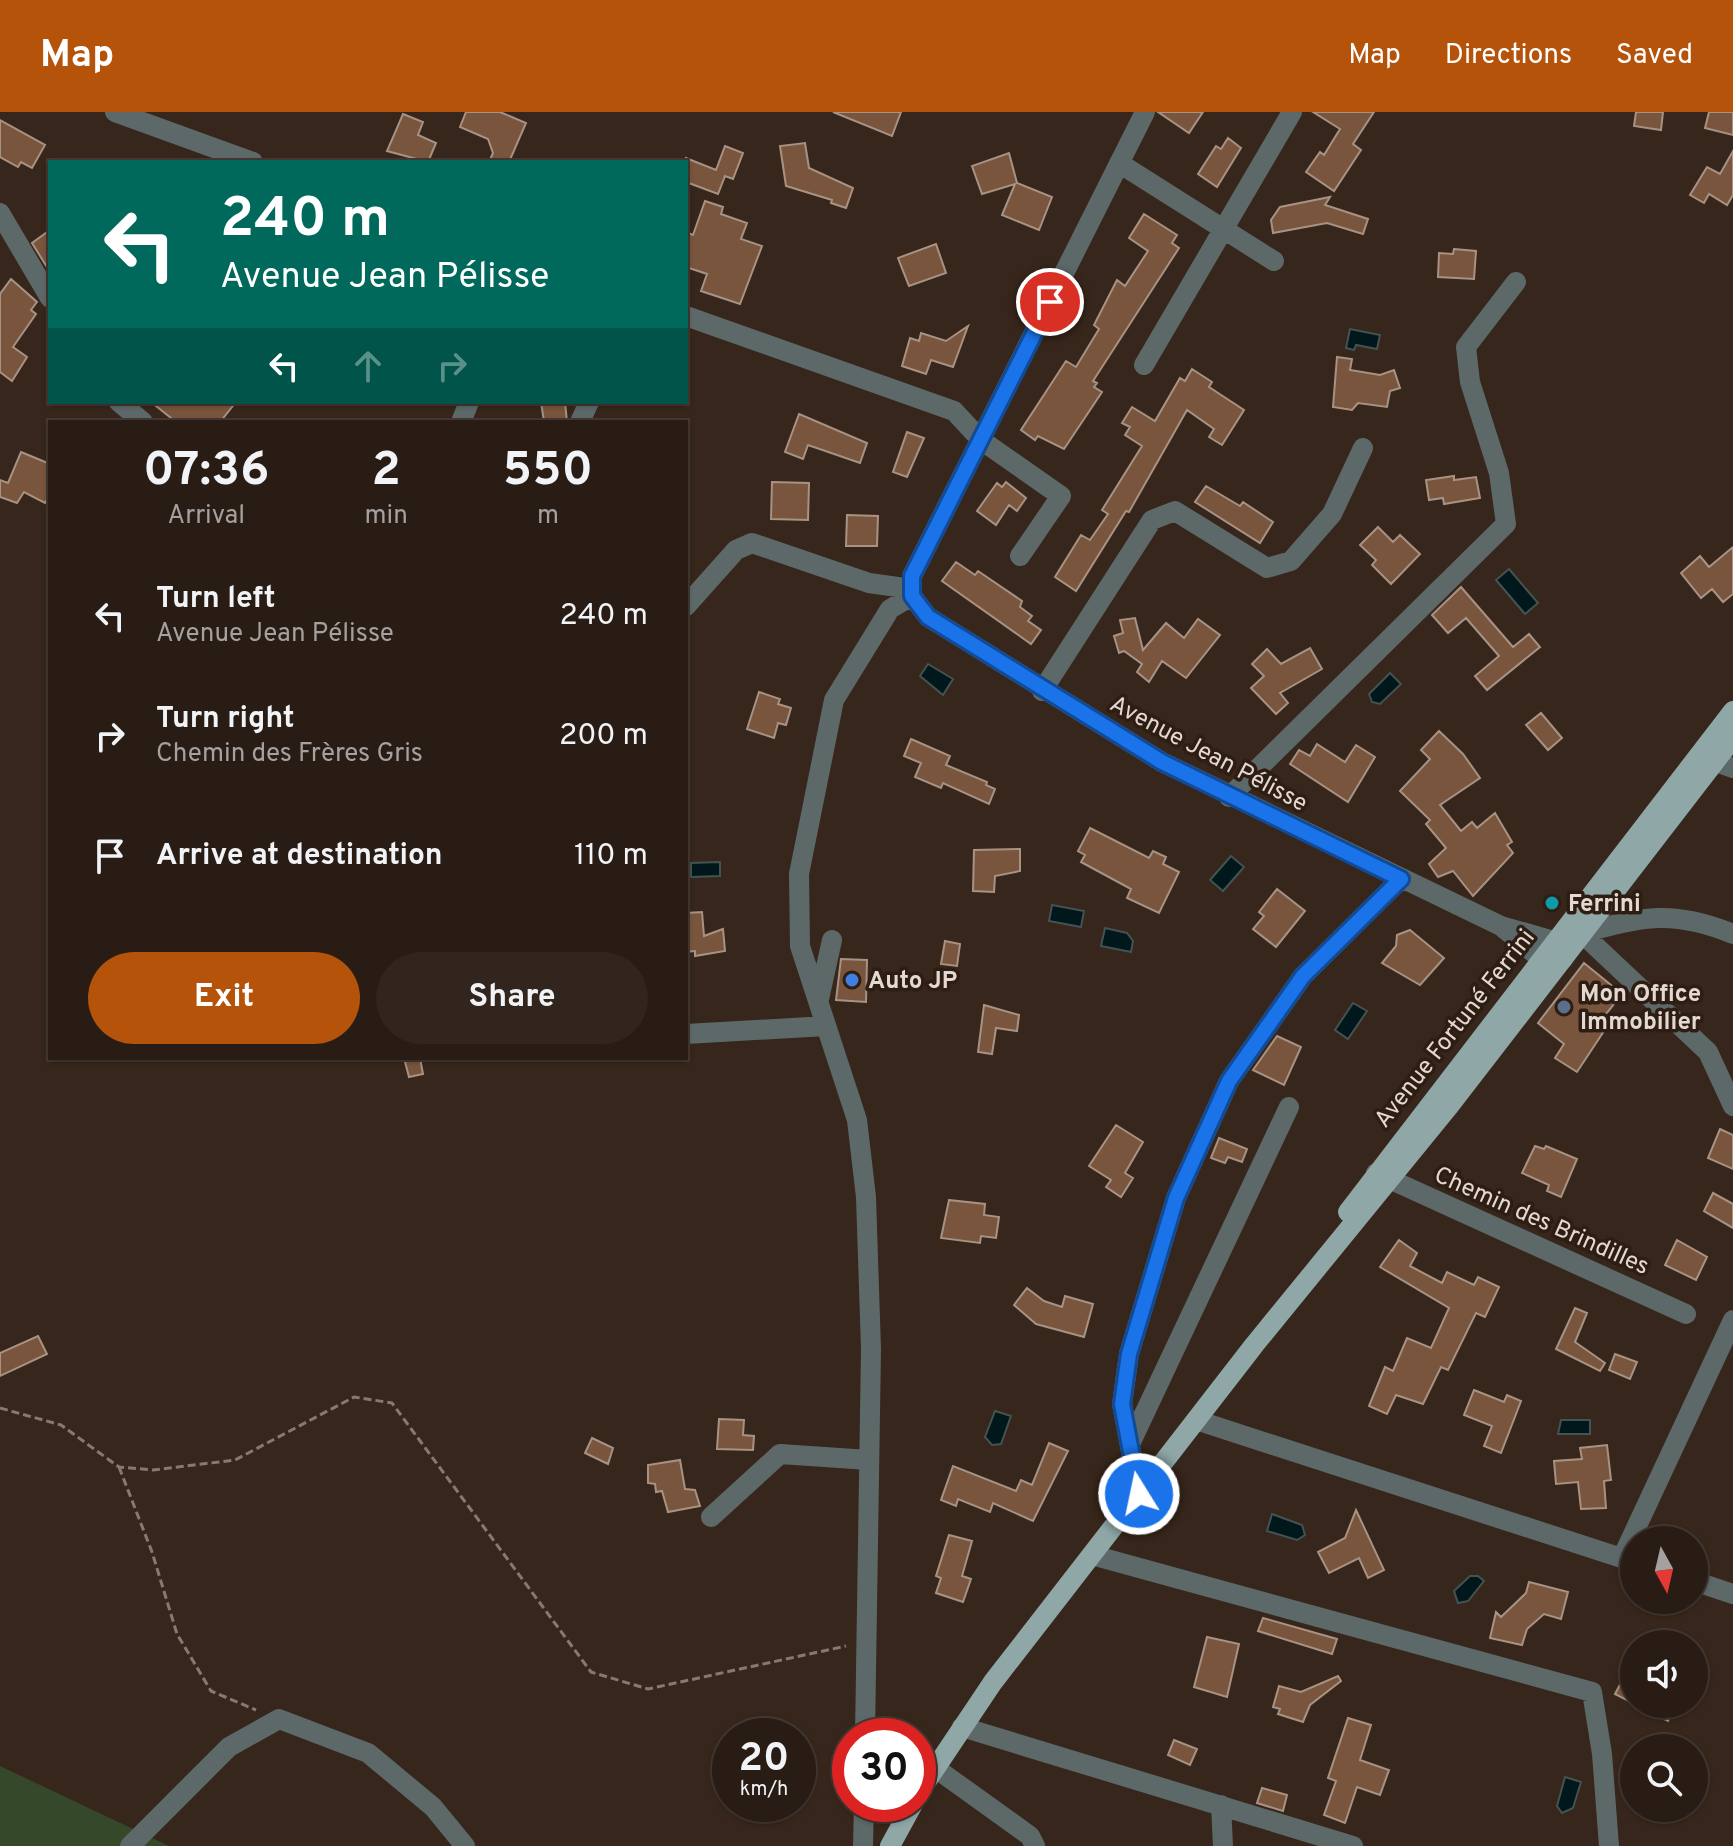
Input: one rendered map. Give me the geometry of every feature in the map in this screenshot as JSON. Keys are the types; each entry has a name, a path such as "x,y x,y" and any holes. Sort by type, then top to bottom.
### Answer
{"main road":[{"name":"Avenue Fortuné Ferrini","path":"1716,762 1732,715"},
{"name":"Avenue Fortuné Ferrini","path":"936,1764 1092,1555 1558,950 1733,738"},
{"name":"Avenue Fortuné Ferrini","path":"1383,1176 1540,958"},
{"path":"890,1846 903,1822"}],"street":[{"path":"115,112 247,160"},
{"path":"912,592 912,576 1145,112"},
{"path":"1144,365 1292,112"},
{"path":"1119,163 1274,261"},
{"path":"0,213 48,295"},
{"path":"1229,797 1506,524 1499,473 1470,382 1466,347 1516,282"},
{"path":"688,317 954,411 981,440 1061,496 1020,556"},
{"path":"121,404 141,420"},
{"path":"1042,691 1152,520 1175,511 1267,568 1291,561 1332,514 1363,448"},
{"path":"688,604 736,550 752,543 869,583 912,592"},
{"path":"865,1718 871,1349 866,1197 857,1120 800,946 799,874 834,700 890,609 912,592"},
{"name":"Avenue Jean Pélisse","path":"912,592 928,617 1042,691 1229,797 1558,950"},
{"path":"1139,1494 1122,1404 1129,1354 1176,1198 1229,1081 1303,976 1401,879"},
{"path":"1576,927 1645,916 1703,921 1733,934"},
{"name":"Avenue Jean Pélisse","path":"1501,926 1540,958"},
{"path":"1576,927 1708,1052 1733,1106"},
{"path":"819,1003 832,940"},
{"path":"1540,958 1558,950"},
{"path":"688,1034 826,1026"},
{"path":"1130,1444 1289,1107"},
{"name":"Chemin des Brindilles","path":"1383,1176 1686,1314"},
{"path":"1643,1526 1733,1320"},
{"path":"1196,1420 1620,1557"},
{"path":"711,1517 780,1454 869,1460"},
{"path":"1092,1555 1592,1692 1602,1754 1609,1846"},
{"path":"1708,1586 1733,1594"},
{"path":"130,1846 229,1747 279,1719 368,1753 433,1807 465,1846"},
{"path":"962,1727 1353,1846"},
{"path":"936,1768 1030,1836 1035,1846"},
{"path":"1221,1805 1223,1846"},
{"path":"863,1846 864,1822"}],"path":[{"path":"0,1408 61,1425 119,1467 153,1470 235,1460 354,1397 392,1403 496,1548 591,1672 648,1689 867,1641"},
{"path":"119,1467 152,1552 177,1634 211,1691 279,1719"}],"green space":[{"path":"0,1766 169,1846 0,1846"}],"water":[{"path":"1350,329 1380,335 1377,349 1356,345 1354,350 1346,348"},
{"path":"1509,569 1538,603 1525,614 1496,580"},
{"path":"928,664 953,679 943,695 920,676"},
{"path":"1390,673 1401,684 1380,704 1372,702 1369,694"},
{"path":"1231,856 1244,867 1223,891 1210,880"},
{"path":"720,862 720,876 691,877 691,863"},
{"path":"1052,905 1084,911 1081,927 1049,921"},
{"path":"1105,928 1127,933 1133,941 1131,952 1101,946"},
{"path":"1353,1003 1367,1011 1348,1039 1335,1030"},
{"path":"995,1411 1011,1416 1001,1444 992,1445 985,1437"},
{"path":"1561,1420 1590,1420 1590,1434 1558,1434"},
{"path":"1272,1514 1302,1525 1305,1535 1297,1540 1267,1531"},
{"path":"1470,1576 1478,1576 1484,1581 1468,1601 1458,1603 1454,1591"},
{"path":"1565,1777 1581,1782 1573,1808 1562,1813 1557,1806"}],"building":[{"path":"466,112 500,112 526,123 510,160 490,160 493,153 488,139 460,127"},
{"path":"833,112 901,112 892,136"},
{"path":"1158,112 1203,112 1189,133"},
{"path":"1313,112 1374,112 1353,144 1361,150 1334,191 1306,172 1320,152 1324,155 1340,129"},
{"path":"1636,112 1663,112 1661,130 1634,126"},
{"path":"1709,112 1733,112 1733,135 1705,128"},
{"path":"403,114 423,122 418,135 436,143 429,160 387,151"},
{"path":"0,120 45,145 32,168 21,162 18,167 0,157"},
{"path":"1228,138 1241,148 1217,187 1198,174 1216,146 1221,149"},
{"path":"805,143 809,168 853,188 846,208 831,203 832,200 786,186 780,146"},
{"path":"725,146 743,153 733,179 725,176 718,194 688,183 686,158 716,170"},
{"path":"1733,151 1733,195 1727,205 1709,194 1704,203 1690,195 1707,167 1720,174"},
{"path":"1009,153 1017,183 1052,197 1039,230 1002,215 1015,184 982,194 972,166"},
{"path":"1330,197 1325,205 1368,219 1363,234 1327,223 1273,233 1271,220 1280,207"},
{"path":"705,201 723,207 721,214 747,223 741,239 762,246 740,304 701,291 707,274 688,268 688,233 693,235"},
{"path":"1144,214 1177,235 1172,243 1179,248 1093,381 1097,383 1094,387 1102,392 1064,449 1038,436 1035,440 1021,430 1066,361 1076,367 1099,329 1094,325 1117,280 1125,286 1148,251 1129,238"},
{"path":"48,231 48,269 32,243"},
{"path":"936,244 946,273 909,286 898,258"},
{"path":"1454,249 1476,251 1474,279 1438,277 1439,253 1453,254"},
{"path":"11,279 37,302 31,310 36,314 13,347 27,357 12,381 0,372 0,294"},
{"path":"968,326 953,367 931,360 926,374 902,366 910,338 919,341 921,333 946,341"},
{"path":"1337,357 1352,359 1350,370 1380,375 1394,370 1400,388 1390,391 1387,407 1358,403 1352,410 1333,407"},
{"path":"1192,369 1212,382 1209,387 1244,410 1222,445 1209,437 1214,429 1187,410 1129,512 1126,511 1076,591 1055,577 1081,535 1090,540 1108,514 1102,510 1142,446 1125,435 1130,427 1122,423 1132,407 1155,421 1180,378 1185,381"},
{"path":"154,404 234,404 222,420 174,420"},
{"path":"541,404 565,404 567,420 544,420"},
{"path":"799,414 867,443 860,463 808,445 803,459 785,452"},
{"path":"907,432 924,438 907,477 893,472"},
{"path":"21,452 48,463 48,498 45,503 24,492 17,503 0,497 0,480 8,483"},
{"path":"1454,476 1454,480 1476,477 1480,498 1444,504 1443,498 1429,500 1426,480"},
{"path":"772,482 809,483 808,520 771,519"},
{"path":"1006,482 1026,498 1017,511 1009,505 996,525 977,511 997,483 1002,487"},
{"path":"1206,486 1240,506 1243,502 1273,522 1260,543 1195,502"},
{"path":"847,515 878,516 877,546 846,546"},
{"path":"1378,527 1393,542 1400,535 1420,554 1391,584 1372,565 1376,560 1360,545"},
{"path":"1733,547 1733,594 1723,602 1712,589 1701,598 1681,573 1700,556 1709,567"},
{"path":"956,562 975,575 978,571 1022,601 1020,607 1032,616 1028,621 1041,630 1031,644 942,581"},
{"path":"1461,587 1513,647 1529,634 1540,647 1487,690 1475,676 1499,656 1466,618 1448,633 1432,615"},
{"path":"1135,618 1143,650 1166,623 1184,638 1198,619 1220,635 1186,678 1162,661 1149,682 1137,672 1142,664 1124,651 1119,653 1114,636 1123,633 1120,620"},
{"path":"1310,648 1322,669 1280,693 1288,703 1276,714 1251,688 1264,676 1252,664 1267,649 1281,664"},
{"path":"759,692 780,699 778,704 791,708 786,725 778,723 774,738 747,729"},
{"path":"1541,713 1562,738 1548,750 1526,725"},
{"path":"1439,731 1463,754 1480,778 1440,805 1461,831 1472,822 1477,828 1495,813 1512,842 1507,845 1513,853 1473,896 1453,871 1438,877 1429,864 1446,848 1426,824 1430,820 1400,791 1430,759 1421,750"},
{"path":"911,739 950,756 946,765 987,782 986,785 995,789 989,804 943,783 941,788 915,777 921,763 904,756"},
{"path":"1317,744 1345,762 1356,745 1375,757 1348,802 1290,764 1299,750 1310,756"},
{"path":"1090,828 1149,858 1153,851 1166,857 1163,864 1179,872 1159,913 1127,898 1131,889 1081,862 1085,855 1078,851"},
{"path":"1020,849 1020,871 995,876 994,892 973,891 974,850"},
{"path":"1277,889 1305,911 1276,947 1253,929 1264,916 1259,912"},
{"path":"702,912 704,936 723,929 725,951 695,956 695,951 688,952 688,913"},
{"path":"1410,930 1444,958 1420,985 1382,963 1396,946 1397,935"},
{"path":"945,941 960,944 957,966 941,964"},
{"name":"Auto JP","path":"841,959 867,960 866,1002 836,1000"},
{"path":"1584,963 1622,994 1599,1023 1606,1028 1577,1072 1555,1058 1564,1044 1538,1023"},
{"path":"984,1005 1019,1015 1017,1031 996,1028 992,1054 978,1052"},
{"path":"1277,1036 1301,1047 1284,1085 1253,1070"},
{"path":"405,1060 420,1060 423,1074 409,1077"},
{"path":"1116,1125 1143,1142 1125,1173 1133,1178 1121,1197 1106,1187 1111,1180 1089,1166"},
{"path":"1720,1129 1733,1135 1733,1169 1708,1158"},
{"path":"1219,1138 1247,1149 1242,1162 1228,1157 1225,1163 1211,1158"},
{"path":"1535,1146 1544,1149 1546,1146 1577,1159 1561,1197 1547,1191 1549,1185 1522,1173"},
{"path":"1713,1193 1733,1204 1733,1228 1704,1211"},
{"path":"949,1200 985,1204 984,1215 999,1217 996,1238 981,1236 980,1243 941,1238"},
{"path":"1399,1240 1417,1253 1410,1266 1442,1283 1447,1272 1474,1285 1478,1277 1499,1287 1485,1317 1476,1313 1448,1370 1441,1367 1423,1404 1396,1395 1387,1414 1369,1406 1385,1367 1393,1371 1407,1338 1431,1348 1449,1308 1380,1267"},
{"path":"1677,1240 1707,1257 1696,1280 1665,1265"},
{"path":"1027,1288 1044,1301 1062,1307 1065,1296 1093,1304 1084,1337 1036,1324 1014,1305"},
{"path":"1575,1308 1587,1313 1575,1342 1605,1363 1600,1371 1556,1349"},
{"path":"38,1336 47,1354 0,1376 0,1353"},
{"path":"1615,1354 1637,1362 1630,1379 1609,1370"},
{"path":"1474,1390 1504,1402 1507,1395 1521,1401 1501,1453 1484,1446 1492,1426 1464,1415"},
{"path":"719,1419 744,1420 743,1435 754,1436 753,1450 717,1449"},
{"path":"592,1438 613,1448 608,1464 585,1453"},
{"path":"1049,1443 1068,1451 1033,1521 993,1503 990,1512 958,1499 956,1506 941,1500 953,1466 1016,1491 1021,1480 1032,1485"},
{"path":"1607,1445 1611,1480 1604,1481 1606,1508 1581,1509 1578,1482 1556,1484 1554,1461 1582,1459 1580,1448"},
{"path":"680,1460 685,1489 695,1490 700,1506 668,1512 662,1491 656,1492 655,1484 648,1483 648,1465"},
{"path":"1356,1510 1384,1570 1368,1578 1359,1558 1329,1573 1318,1552 1345,1538"},
{"path":"949,1535 972,1541 962,1576 971,1579 963,1602 936,1593 941,1578 936,1576"},
{"path":"1529,1582 1568,1592 1561,1619 1544,1614 1527,1629 1522,1645 1490,1638 1496,1612 1501,1617 1526,1593"},
{"path":"1263,1618 1337,1639 1332,1654 1258,1631"},
{"path":"1207,1637 1239,1644 1227,1697 1194,1687"},
{"path":"1338,1676 1341,1681 1310,1705 1303,1722 1278,1714 1280,1709 1273,1707 1279,1686 1301,1692"},
{"path":"1348,1718 1371,1725 1360,1760 1389,1770 1380,1795 1357,1787 1345,1823 1324,1815 1336,1781 1328,1778"},
{"path":"1174,1740 1197,1749 1190,1765 1168,1755"},
{"path":"1262,1788 1287,1795 1283,1811 1257,1803"}],"place":[{"name":"Ferrini","path":"1552,903"},
{"name":"Auto JP","path":"852,980"},
{"name":"Mon Office Immobilier","path":"1564,1007"}],"route":[{"path":"1050,302 912,576 912,596 928,617 1042,691 1162,762 1401,879 1303,976 1229,1081 1176,1198 1129,1354 1122,1404 1139,1494"}]}
